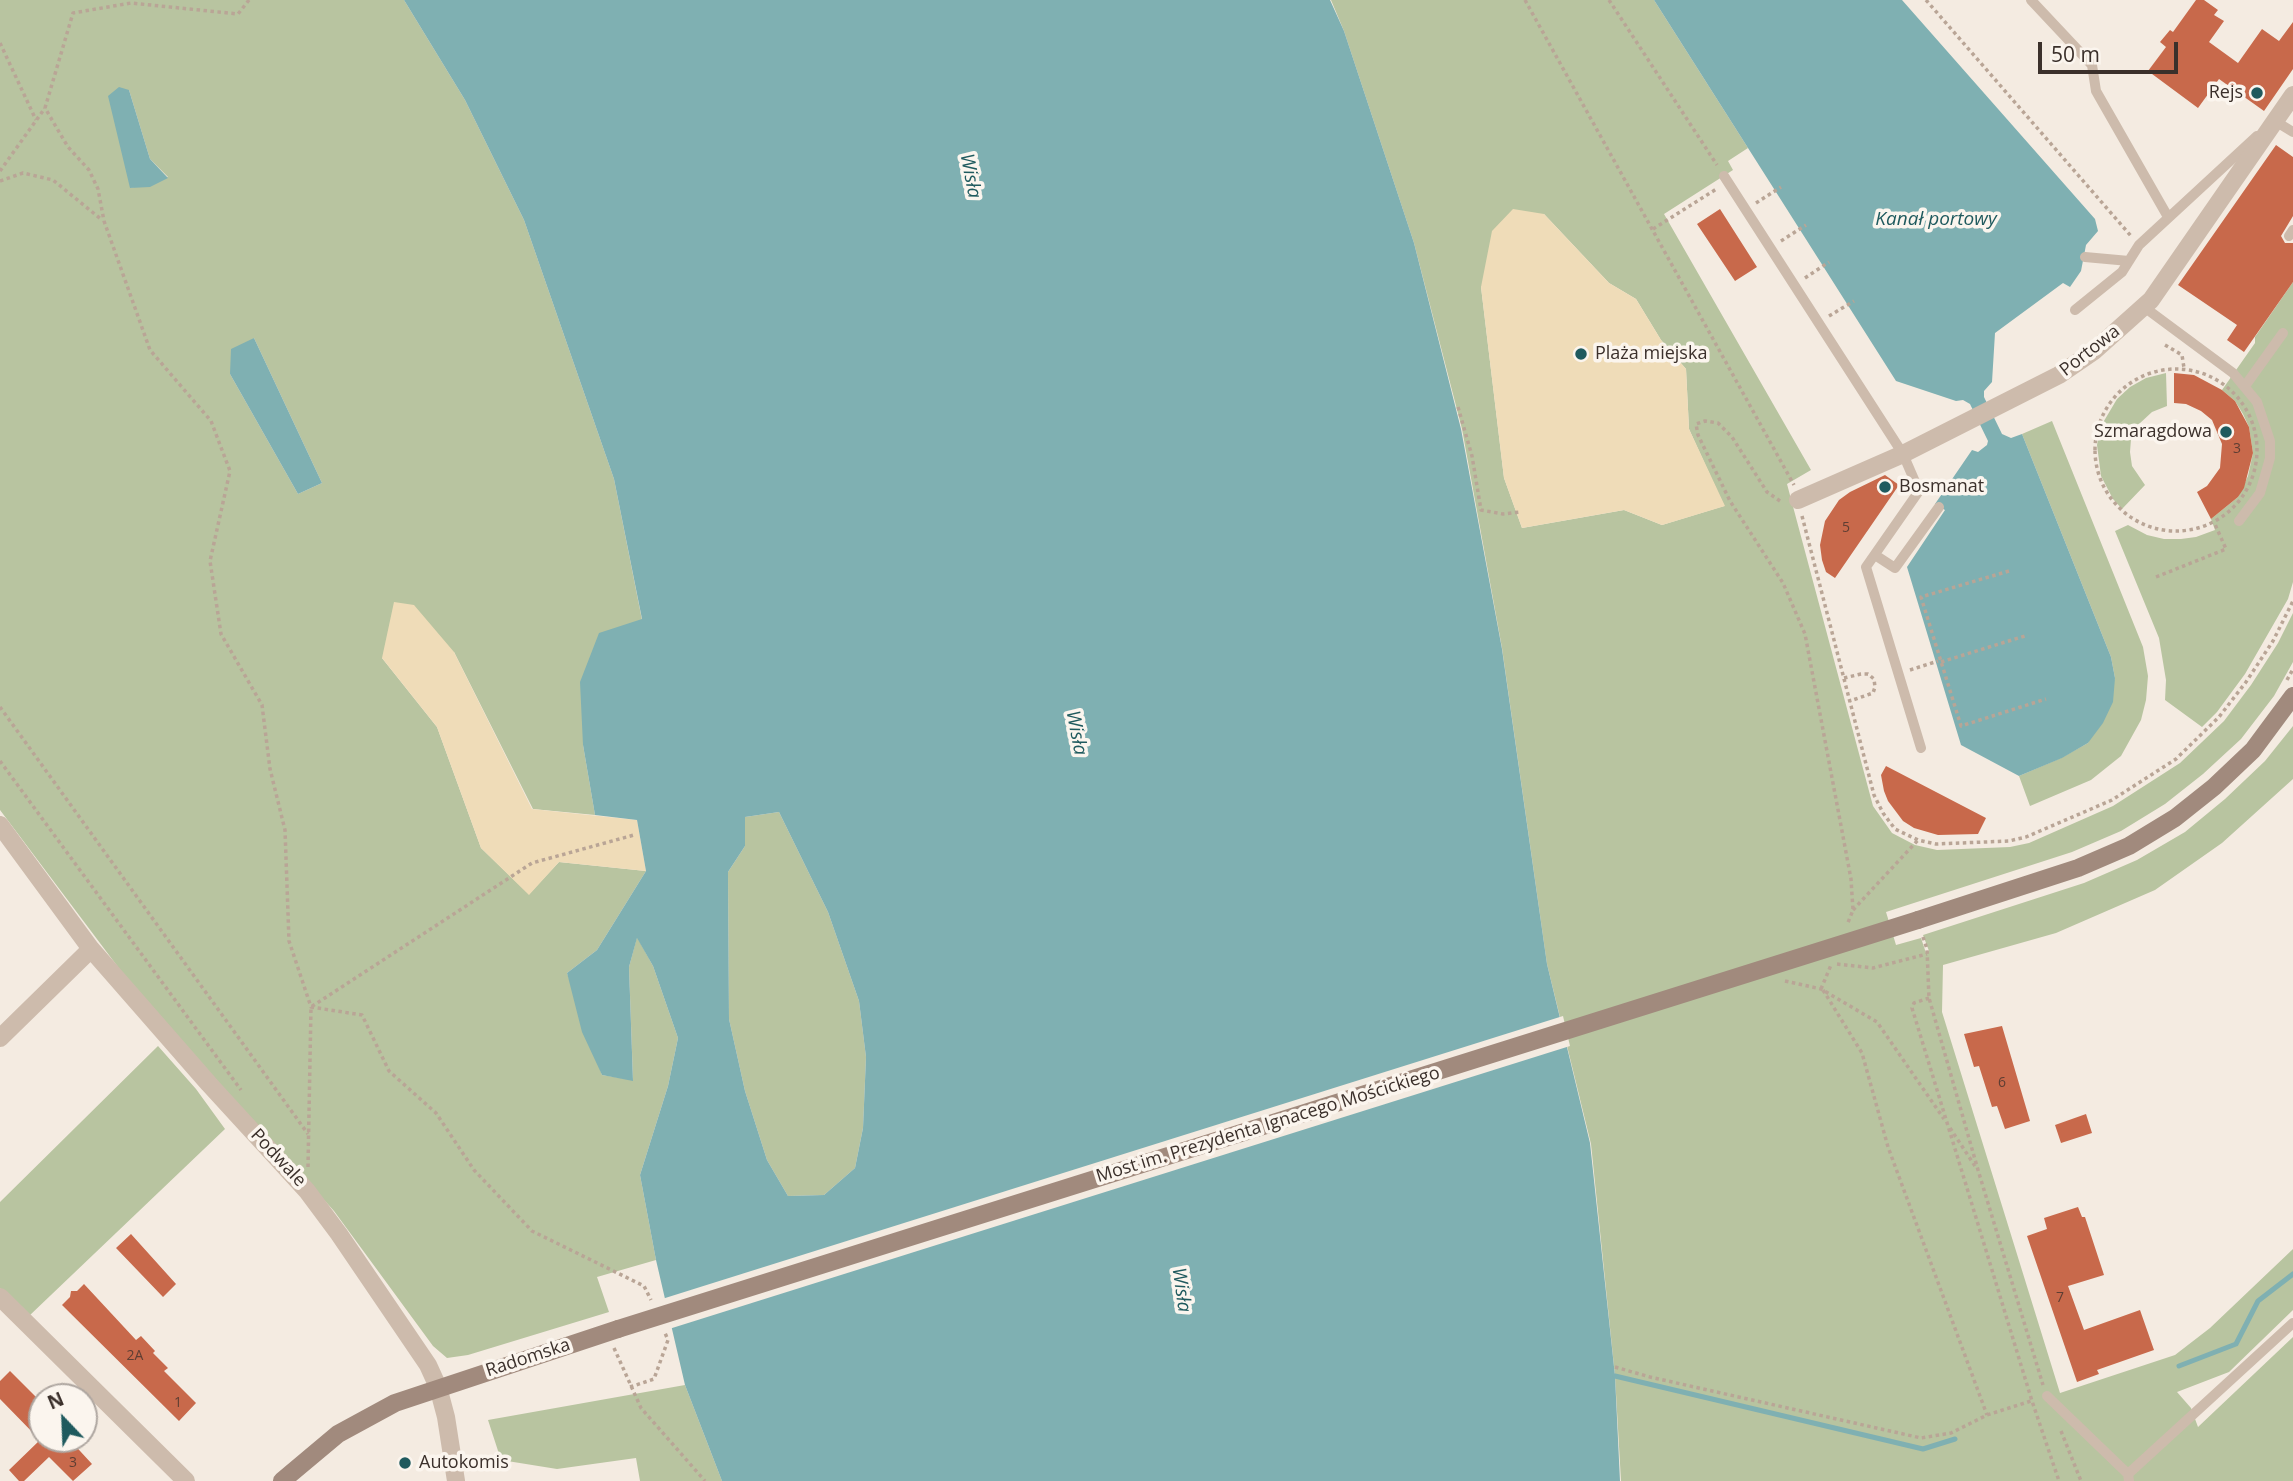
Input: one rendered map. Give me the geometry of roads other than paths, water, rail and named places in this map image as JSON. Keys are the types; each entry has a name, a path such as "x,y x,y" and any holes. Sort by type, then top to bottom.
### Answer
{"main road":[{"name":"Most im. Prezydenta Ignacego Mościckiego","path":"615,1337 1920,926 2078,868 2129,846 2175,818 2214,787 2253,750 2288,693"},
{"name":"Radomska","path":"282,1481 310,1456 356,1424 395,1403 438,1387 615,1337"}],"street":[{"name":"Portowa","path":"1798,499 1903,454 2059,375 2094,351 2144,307 2293,95"},
{"name":"Podwale","path":"0,825 91,950 307,1191 427,1363 438,1387"},
{"path":"0,1038 91,950"},
{"path":"3,1305 187,1481"},
{"path":"438,1387 446,1417 456,1481"}],"lane":[{"path":"2031,0 2092,65 2096,91 2168,217"},
{"path":"2075,310 2122,272 2139,245 2275,121 2293,132"},
{"path":"1726,178 1903,454 1919,491 1866,567 1921,748"},
{"path":"2085,257 2129,261"},
{"path":"2144,307 2234,373 2257,402 2270,441 2270,458 2260,493 2239,521"},
{"path":"2245,386 2283,333"},
{"path":"1875,555 1895,568 1939,507"},
{"path":"2038,1399 2129,1477 2293,1323"}],"water":[{"name":"Wisła","path":"404,0 1330,0 1344,31 1414,243 1461,429 1502,649 1547,964 1590,1143 1615,1376 1620,1481 722,1481 685,1385 656,1260 640,1175 668,1086 678,1038 653,966 637,938 629,967 633,1081 602,1075 582,1032 567,973 597,950 646,871 637,820 595,815 583,745 580,682 599,633 642,619 614,479 524,220 465,100","holes":["779,812 828,912 859,1001 866,1057 863,1128 855,1168 824,1195 788,1196 767,1160 745,1091 729,1019 728,872 745,846 745,817"]},
{"name":"Kanał portowy","path":"1654,0 1902,0 2095,219 2098,231 2086,245 2081,271 2070,287 2063,283 1995,333 1992,382 1984,391 1984,397 2002,434 2011,438 2022,434 2111,657 2115,678 2113,702 2103,723 2088,743 2062,758 2019,776 1961,745 1907,567 1945,510 1935,504 1972,450 1978,452 1987,445 1988,441 1970,404 1896,381"},
{"path":"119,87 129,90 150,159 168,178 150,187 130,188 108,96"},
{"path":"254,338 322,483 298,494 230,374 231,349"}],"waterway":[{"path":"2179,1366 2236,1344 2258,1301 2293,1274"},
{"path":"1615,1376 1923,1449 1955,1439"}],"place":[{"name":"Rejs","path":"2257,93"},
{"name":"Plaża miejska","path":"1581,354"},
{"name":"Szmaragdowa","path":"2226,432"},
{"name":"Bosmanat","path":"1885,487"},
{"name":"Autokomis","path":"405,1463"}]}
